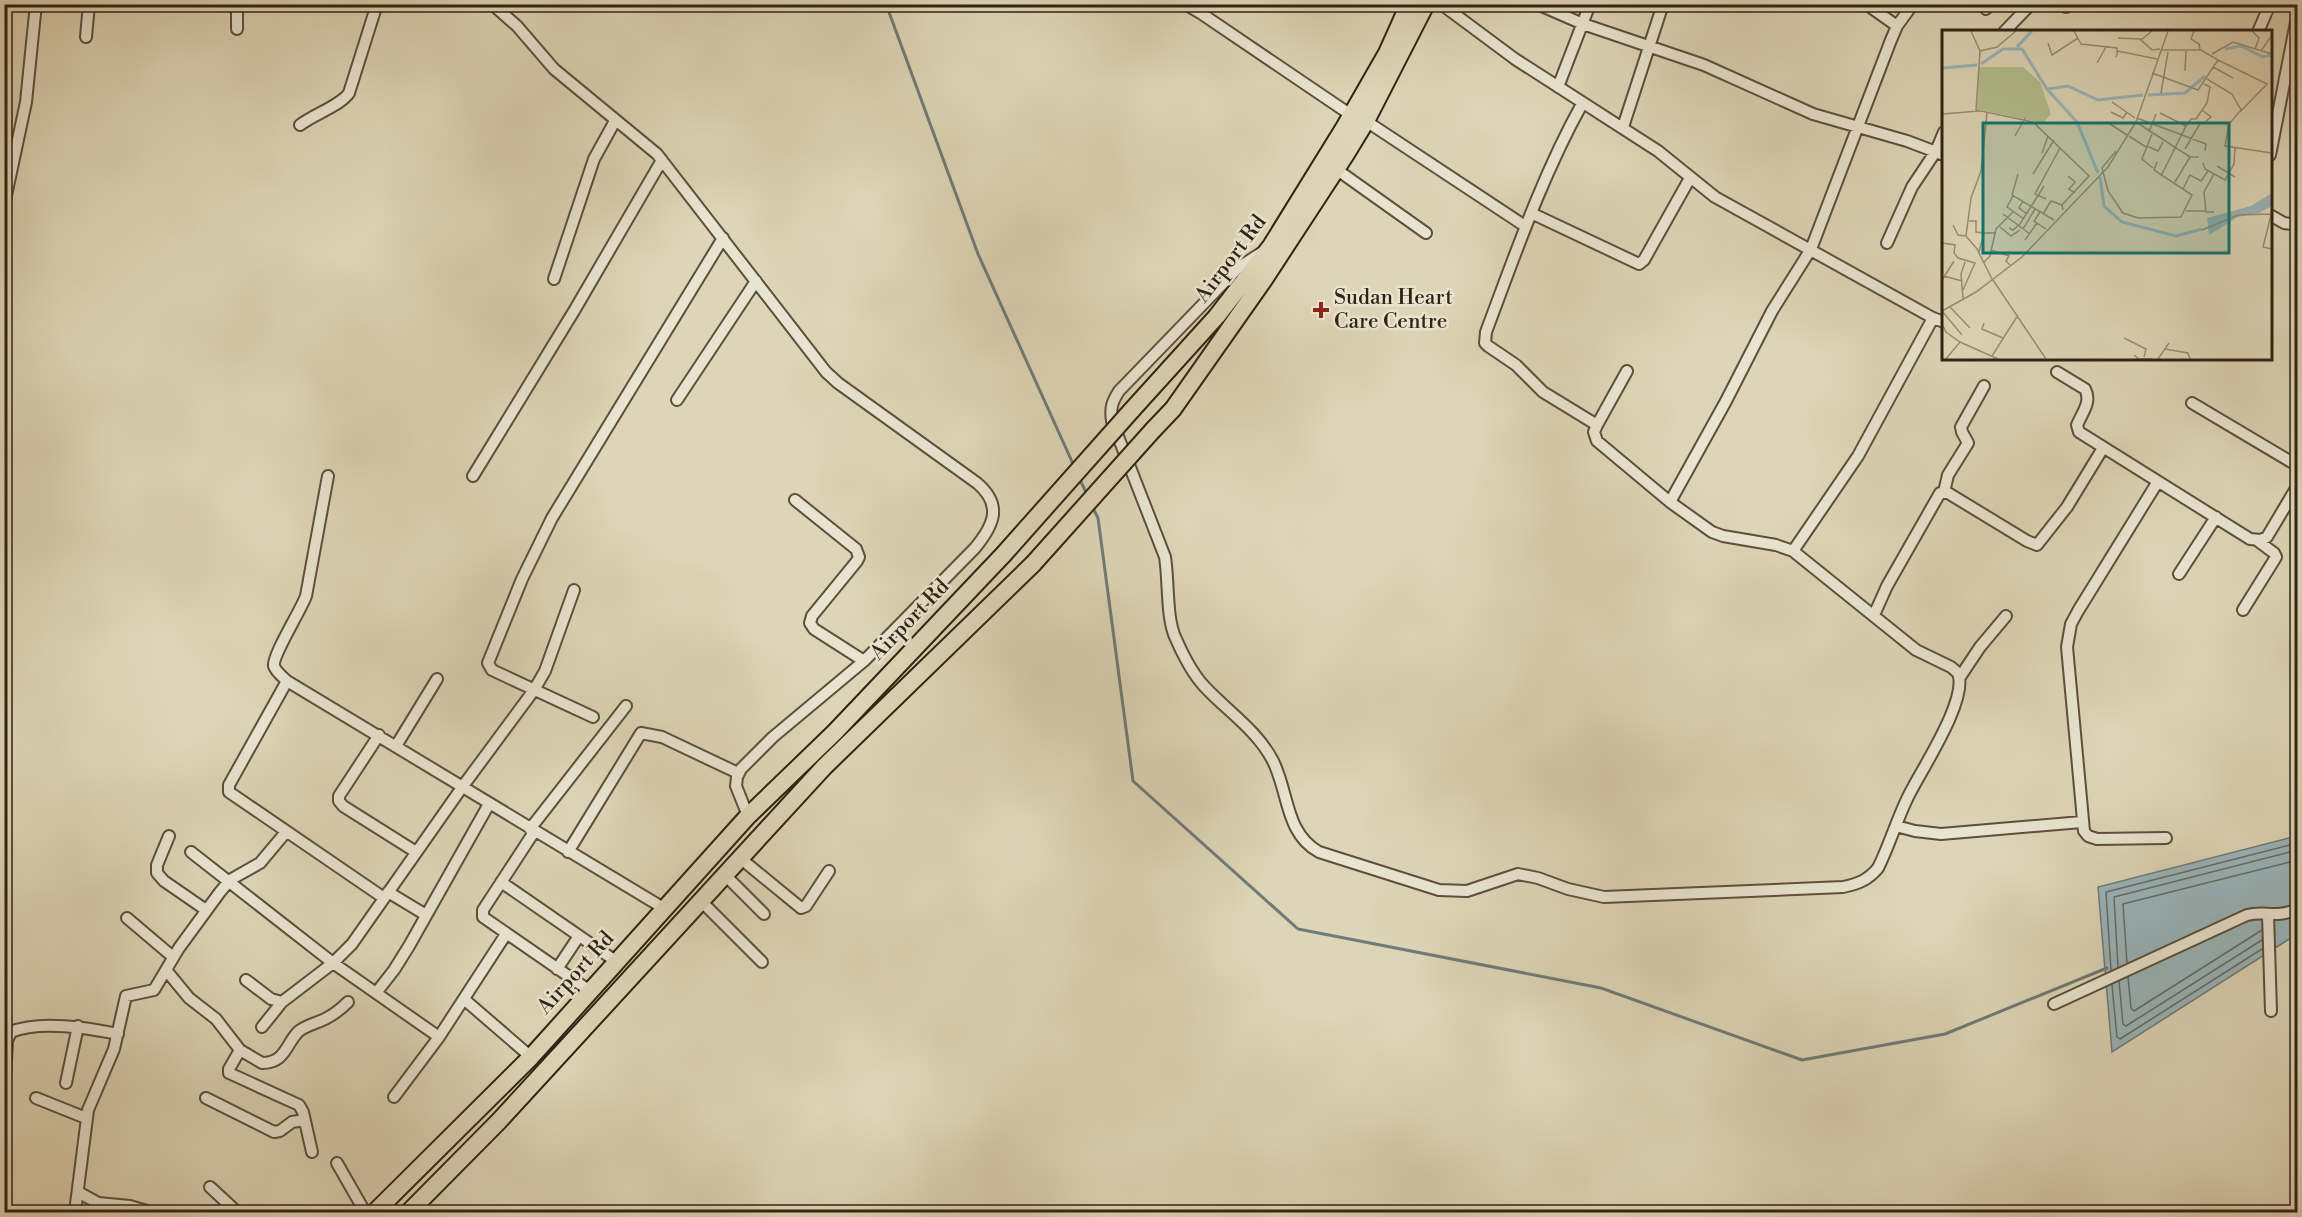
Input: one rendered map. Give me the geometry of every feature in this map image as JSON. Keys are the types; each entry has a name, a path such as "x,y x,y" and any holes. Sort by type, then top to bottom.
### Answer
{"main road":[{"name":"Airport Rd","path":"375,1212 531,1057 748,816 836,732 1003,555 1217,316 1269,249 1359,118 1409,4"},
{"path":"410,1212 499,1121 824,767 1033,564 1173,409 1287,245 1336,169 1359,118 1426,4"}],"street":[{"path":"4,205 26,102 36,4"},
{"path":"86,37 89,4"},
{"path":"237,4 237,29"},
{"path":"300,125 315,114 344,99 349,93 377,4"},
{"path":"492,4 517,26 554,69 646,144 662,160 826,372 977,483 992,501 994,512 992,522 987,533 975,548 864,661 773,737 738,773 736,786 748,816"},
{"path":"1185,4 1525,226"},
{"path":"1441,4 1515,59 1658,151 1690,178 1735,209 1938,320 1858,456 1793,550"},
{"path":"1537,4 1583,24 1718,70 1800,109 1940,153 1912,187 1887,243"},
{"path":"1558,87 1590,4"},
{"path":"1623,127 1663,4"},
{"path":"1866,4 1897,26"},
{"path":"1670,502 1726,401 1772,311 1811,249 1897,26 1912,4"},
{"path":"2006,30 2031,4"},
{"path":"2259,30 2270,4"},
{"path":"2272,149 2298,12"},
{"path":"2272,82 2283,85"},
{"path":"1582,104 1565,135 1525,226 1486,332 1485,343 1522,370 1543,392 1596,425"},
{"path":"554,279 594,159 615,121"},
{"path":"473,476 662,160"},
{"path":"1336,169 1426,233"},
{"path":"1531,213 1639,264 1644,260 1690,178"},
{"path":"2272,216 2284,223 2298,225"},
{"path":"593,717 492,670 488,665 522,579 552,518 723,237"},
{"path":"1269,249 1249,260 1230,276 1119,392 1112,402 1111,410 1112,421 1165,557 1169,580 1170,618 1175,638 1204,687 1252,731 1273,760 1294,828 1309,846 1319,852 1439,890 1467,891 1518,874 1588,894 1618,897 1856,885 1870,877 1878,868 1913,787 1939,742 1948,721 1960,686 1960,676 1956,669 1916,650 1793,550 1712,532 1670,502 1597,441 1594,432 1596,425 1627,371"},
{"path":"676,400 756,281"},
{"path":"2057,372 2085,389 2089,397 2078,422 2078,429 2157,483 2250,539 2258,541 2274,553 2276,557 2243,610"},
{"path":"1874,615 1887,586 1937,496 1944,492 1948,475 1968,443 1961,427 1984,386"},
{"path":"2192,403 2298,466"},
{"path":"1944,492 2037,545 2067,507 2103,448"},
{"path":"328,476 306,596 274,660 275,668 287,681 665,909"},
{"path":"2157,483 2078,611 2068,636 2067,647 2084,831 2088,836 2097,839 2166,838"},
{"path":"2258,541 2266,537 2298,485"},
{"path":"795,500 858,553 857,561 812,616 810,622 812,627 864,661"},
{"path":"2179,574 2216,517"},
{"path":"262,1027 282,1002 333,963 352,944 534,690 545,671 574,590"},
{"path":"1960,676 2006,616"},
{"path":"396,746 437,679"},
{"path":"287,681 229,788 231,794 286,832 386,895 426,915"},
{"path":"590,992 482,915 532,830 626,706"},
{"path":"568,852 640,733 662,737 738,773"},
{"path":"379,735 339,796 339,801 343,806 416,852"},
{"path":"376,993 394,970 489,804"},
{"path":"1896,826 1941,834 2082,822"},
{"path":"75,1212 86,1118 91,1099 112,1056 126,995 152,992 173,957 230,880 260,863 286,832"},
{"path":"169,836 157,865 157,873 164,881 206,910"},
{"path":"191,852 230,880 333,963 439,1037"},
{"path":"740,858 801,908 806,906 829,871"},
{"path":"725,875 764,914"},
{"path":"501,882 617,962"},
{"path":"700,901 762,962"},
{"path":"2054,1004 2247,915 2285,915 2298,909"},
{"path":"2268,915 2271,1011"},
{"path":"127,918 173,957"},
{"path":"394,1097 465,1000 506,934"},
{"path":"557,969 579,936"},
{"path":"166,970 189,998 216,1019 240,1050 262,1063 273,1061 287,1050 298,1032 329,1017 348,1002"},
{"path":"246,980 271,999 282,1002"},
{"path":"465,1000 531,1057"},
{"path":"4,1101 8,1032 20,1029 78,1026 118,1034"},
{"path":"66,1083 78,1026"},
{"path":"240,1050 229,1072 296,1102 301,1108 312,1152"},
{"path":"36,1098 86,1118"},
{"path":"206,1098 274,1132 280,1131 292,1122 304,1120"},
{"path":"337,1163 365,1212"},
{"path":"210,1187 237,1212"},
{"path":"78,1192 98,1203 130,1206 150,1212"}],"water":[{"path":"2297,836 2297,934 2112,1052 2098,887"}],"waterway":[{"path":"886,4 978,254 1074,466"},
{"path":"1079,478 1088,496"},
{"path":"1093,508 1098,518 1133,781 1298,929 1601,988 1802,1060 1945,1034 2107,968"}],"place":[{"name":"Sudan Heart Care Centre","path":"1321,310"}]}
